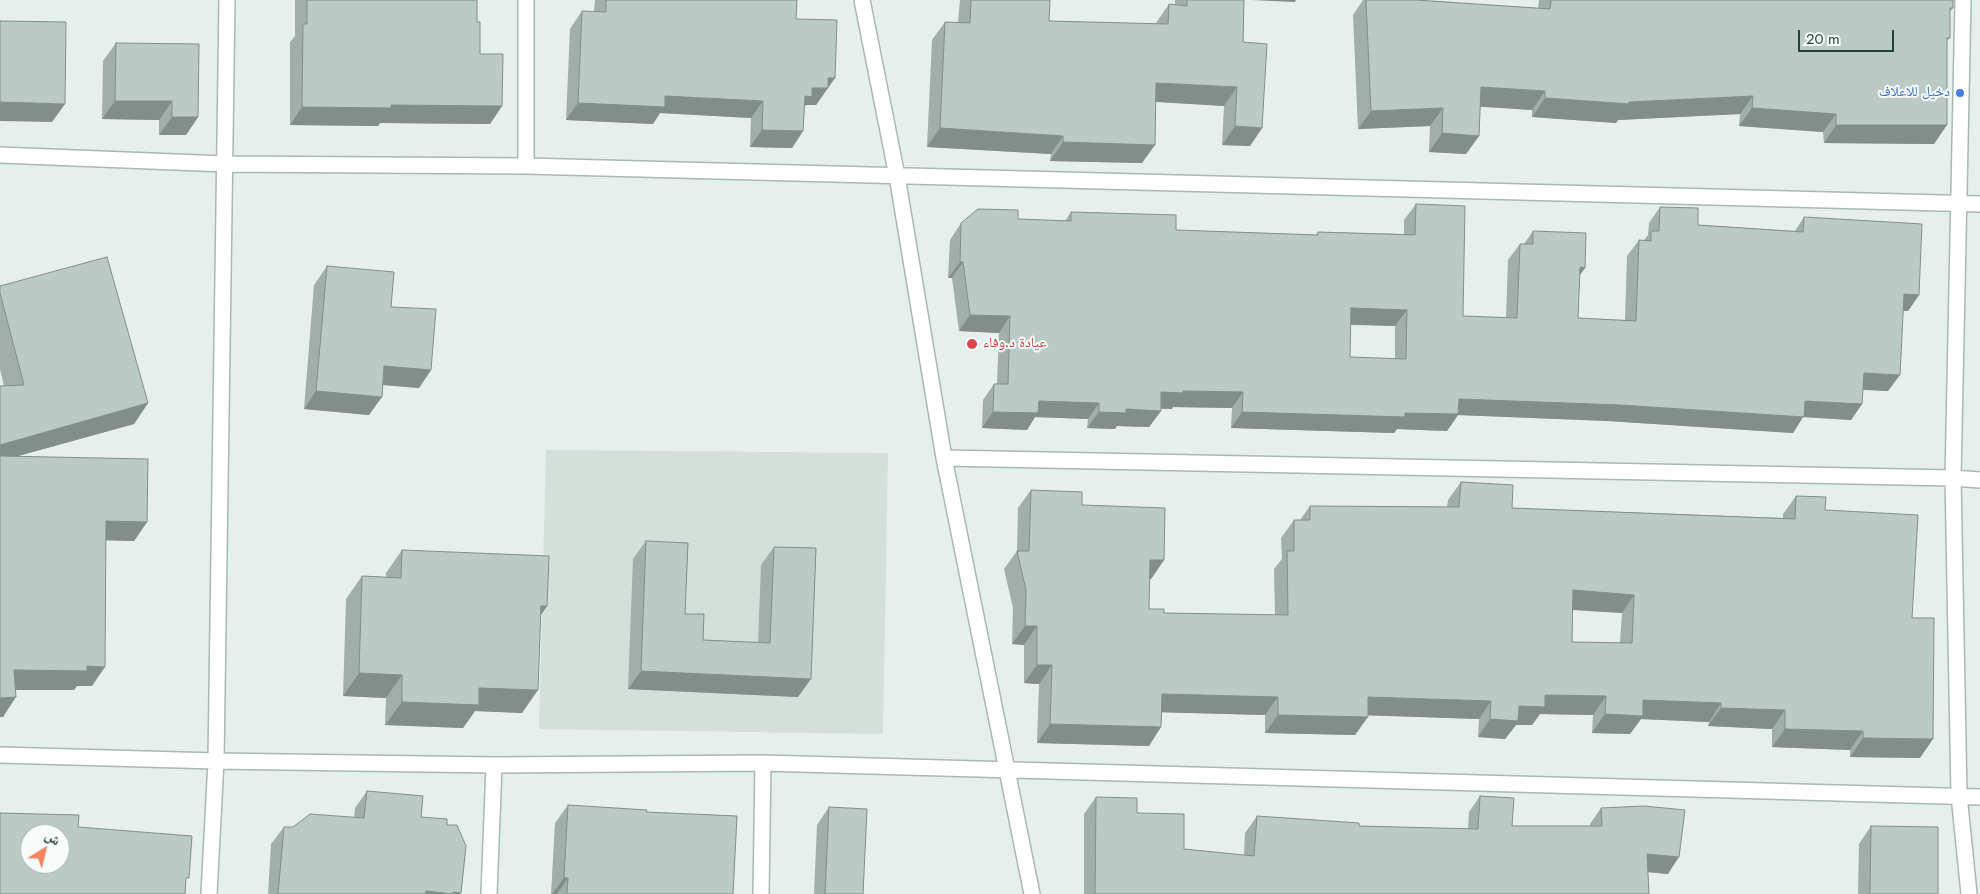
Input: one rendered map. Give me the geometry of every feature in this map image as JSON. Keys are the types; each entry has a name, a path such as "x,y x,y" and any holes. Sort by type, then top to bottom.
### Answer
{"street":[{"path":"209,894 216,761 227,0"},
{"path":"526,0 526,166"},
{"path":"862,0 897,176 944,458 1032,894"},
{"path":"1963,0 1953,478 1960,796 1969,894"},
{"path":"0,155 225,164 526,166 1980,204"},
{"path":"944,458 1980,480"},
{"path":"0,755 216,761 494,765 763,763 1980,797"},
{"path":"761,894 763,763"},
{"path":"489,894 494,765"}],"shaded area":[{"path":"546,450 888,453 883,734 539,729"}],"building":[{"path":"307,0 477,0 477,22 480,22 480,54 503,54 502,106 391,105 391,108 302,107 303,24 307,24"},
{"path":"606,0 797,0 796,19 837,20 835,78 828,78 828,88 812,88 812,97 805,96 803,131 762,130 763,101 665,96 665,107 578,103 582,11 606,12"},
{"path":"971,0 1050,0 1049,21 1168,24 1169,4 1187,6 1187,0 1244,0 1243,42 1267,44 1262,128 1235,126 1237,87 1156,83 1155,145 1063,142 1063,136 940,128 945,22 970,23"},
{"path":"1366,0 1416,0 1550,9 1551,0 1953,0 1953,8 1950,8 1950,38 1947,38 1947,125 1836,125 1836,114 1752,108 1753,96 1629,102 1629,104 1545,98 1545,91 1481,87 1479,136 1442,133 1443,108 1371,111"},
{"path":"0,21 66,22 65,104 0,102"},
{"path":"116,43 199,44 198,117 172,117 172,101 115,101"},
{"path":"1416,204 1465,206 1463,316 1517,318 1520,244 1533,244 1533,231 1586,233 1585,268 1580,267 1578,318 1636,321 1639,240 1651,241 1651,231 1659,231 1660,207 1698,208 1698,225 1803,232 1804,217 1922,224 1919,295 1904,294 1900,375 1864,373 1862,404 1805,401 1804,417 1620,405 1459,399 1458,414 1405,413 1405,417 1242,412 1243,392 1183,391 1183,393 1161,392 1161,411 1126,409 1126,413 1099,412 1099,403 1039,401 1038,413 993,412 994,384 1008,384 1010,316 970,315 963,262 960,262 961,223 978,209 1018,210 1018,219 1071,221 1071,212 1176,215 1176,230 1318,235 1318,232 1415,235","holes":["1351,308 1407,310 1406,359 1350,357"]},
{"path":"107,257 148,403 0,445 0,386 24,385 0,293 0,286"},
{"path":"327,266 394,272 391,307 436,309 431,370 384,366 382,397 316,391"},
{"path":"0,456 148,459 147,522 106,521 105,667 87,666 87,671 14,670 16,697 0,698"},
{"path":"1461,482 1513,485 1512,508 1795,519 1796,496 1826,497 1825,510 1918,515 1912,618 1934,618 1933,739 1863,738 1863,731 1785,729 1785,710 1721,708 1721,703 1643,700 1643,716 1605,714 1606,696 1545,695 1545,707 1519,706 1518,721 1490,719 1491,701 1368,697 1368,717 1278,715 1278,697 1162,694 1161,727 1050,724 1052,665 1037,665 1037,626 1025,626 1026,590 1017,551 1029,551 1031,490 1082,492 1082,505 1165,508 1164,560 1150,560 1149,609 1164,609 1164,613 1288,615 1287,551 1294,551 1294,520 1310,520 1310,506 1459,507","holes":["1573,590 1634,595 1632,643 1572,642"]},
{"path":"646,541 688,543 685,614 704,614 703,640 770,643 774,547 816,548 811,679 641,671"},
{"path":"402,550 549,556 547,606 541,606 538,690 479,688 479,705 402,702 402,675 359,673 362,576 401,578"},
{"path":"367,791 423,796 421,817 447,819 447,825 457,825 466,846 461,893 426,891 425,894 278,894 284,827 293,827 310,814 364,818"},
{"path":"1480,796 1514,798 1512,826 1602,826 1601,808 1644,806 1685,810 1679,857 1647,854 1649,894 1095,894 1096,797 1137,798 1137,813 1184,814 1184,849 1254,856 1257,816 1359,823 1359,826 1478,829"},
{"path":"568,805 647,810 646,812 737,816 733,894 567,894 568,878 564,878"},
{"path":"829,807 867,809 863,894 825,894"},
{"path":"0,813 79,815 78,827 192,836 189,878 186,878 185,894 0,894"},
{"path":"1871,826 1938,827 1938,894 1870,894"}],"place":[{"name":"دخيل للاعلاف","path":"1960,93"},
{"name":"عيادة د.وفاء","path":"972,344"}]}
